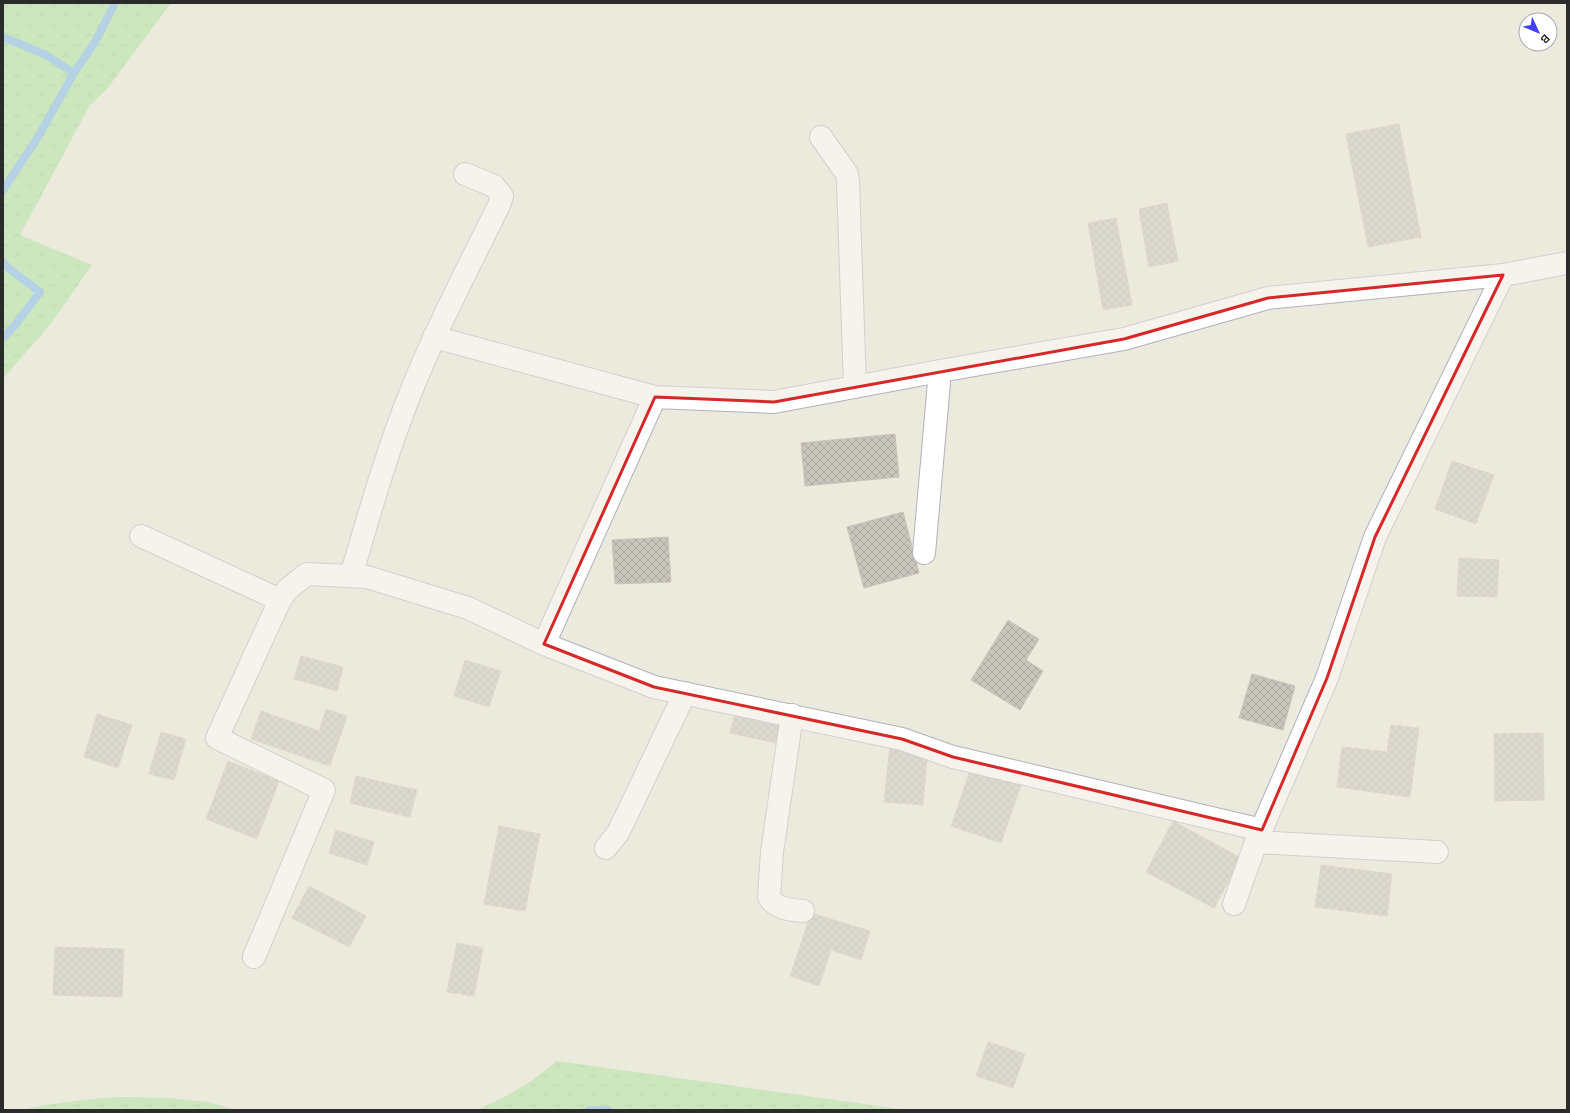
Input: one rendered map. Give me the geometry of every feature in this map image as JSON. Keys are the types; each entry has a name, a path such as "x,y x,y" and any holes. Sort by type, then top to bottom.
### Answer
{"street":[{"path":"821,137 847,174 855,387"},
{"path":"350,576 381,474 409,396 434,337 500,205 502,196 494,186 465,174"},
{"path":"434,337 655,397 774,402 1124,339 1268,298 1503,275 1567,263"},
{"path":"1234,904 1259,836 1327,678 1375,537 1503,275"},
{"path":"924,553 940,371"},
{"path":"544,644 655,397"},
{"path":"141,536 280,600"},
{"path":"254,957 324,790 217,738 280,600 288,589 307,574 367,577 468,608 544,644 654,687 902,739 953,757 1259,836 1438,852"},
{"path":"606,848 618,833 685,693"},
{"path":"792,715 772,852 768,897 772,903 788,910 803,911"}],"highlighted area":[{"path":"1503,275 1375,537 1327,678 1262,830 953,757 902,739 654,687 544,644 655,397 774,402 1124,339 1268,298"}],"green space":[{"path":"3,3 171,3 107,89 90,105 20,235 92,265 52,322 3,379"},
{"path":"557,1061 907,1110 477,1110 504,1097 531,1081"},
{"path":"128,1097 168,1098 208,1102 236,1110 21,1110 74,1101"}],"building":[{"path":"1399,124 1421,237 1368,247 1346,134"},
{"path":"1167,203 1178,261 1149,267 1139,209"},
{"path":"1116,218 1132,305 1103,310 1088,223"},
{"path":"895,434 899,477 805,486 801,443"},
{"path":"1452,461 1494,475 1476,524 1435,509"},
{"path":"903,512 919,573 864,588 847,527"},
{"path":"668,537 671,582 615,584 612,540"},
{"path":"1459,558 1499,560 1497,597 1457,596"},
{"path":"1008,620 1039,639 1026,660 1043,671 1020,710 971,680"},
{"path":"301,656 343,667 337,691 294,679"},
{"path":"465,660 501,671 489,707 454,696"},
{"path":"1252,674 1295,686 1283,730 1239,718"},
{"path":"326,709 347,716 330,766 251,739 261,711 319,731"},
{"path":"736,709 786,721 781,744 730,733"},
{"path":"97,714 132,725 118,768 84,757"},
{"path":"1391,725 1419,728 1410,797 1337,787 1342,747 1387,752"},
{"path":"161,732 186,739 174,780 149,774"},
{"path":"1543,733 1544,800 1495,801 1494,734"},
{"path":"890,746 928,749 923,805 884,802"},
{"path":"228,761 279,781 257,839 206,819"},
{"path":"972,765 1022,782 1001,843 951,826"},
{"path":"356,776 417,790 410,817 350,803"},
{"path":"1173,821 1241,858 1214,908 1146,872"},
{"path":"499,826 540,834 525,911 484,904"},
{"path":"336,830 374,842 367,865 329,853"},
{"path":"1321,865 1392,874 1387,916 1315,907"},
{"path":"309,886 366,916 349,947 292,918"},
{"path":"811,913 870,931 861,960 831,950 819,986 790,976"},
{"path":"457,943 483,948 474,996 447,992"},
{"path":"55,947 124,949 122,997 53,995"},
{"path":"988,1042 1025,1054 1013,1088 976,1076"}],"waterway":[{"path":"3,190 38,137 74,73 95,42 115,3"},
{"path":"3,37 46,55 74,73"},
{"path":"3,262 7,267 40,292 15,325 3,338"},
{"path":"589,1110 608,1110"}]}
